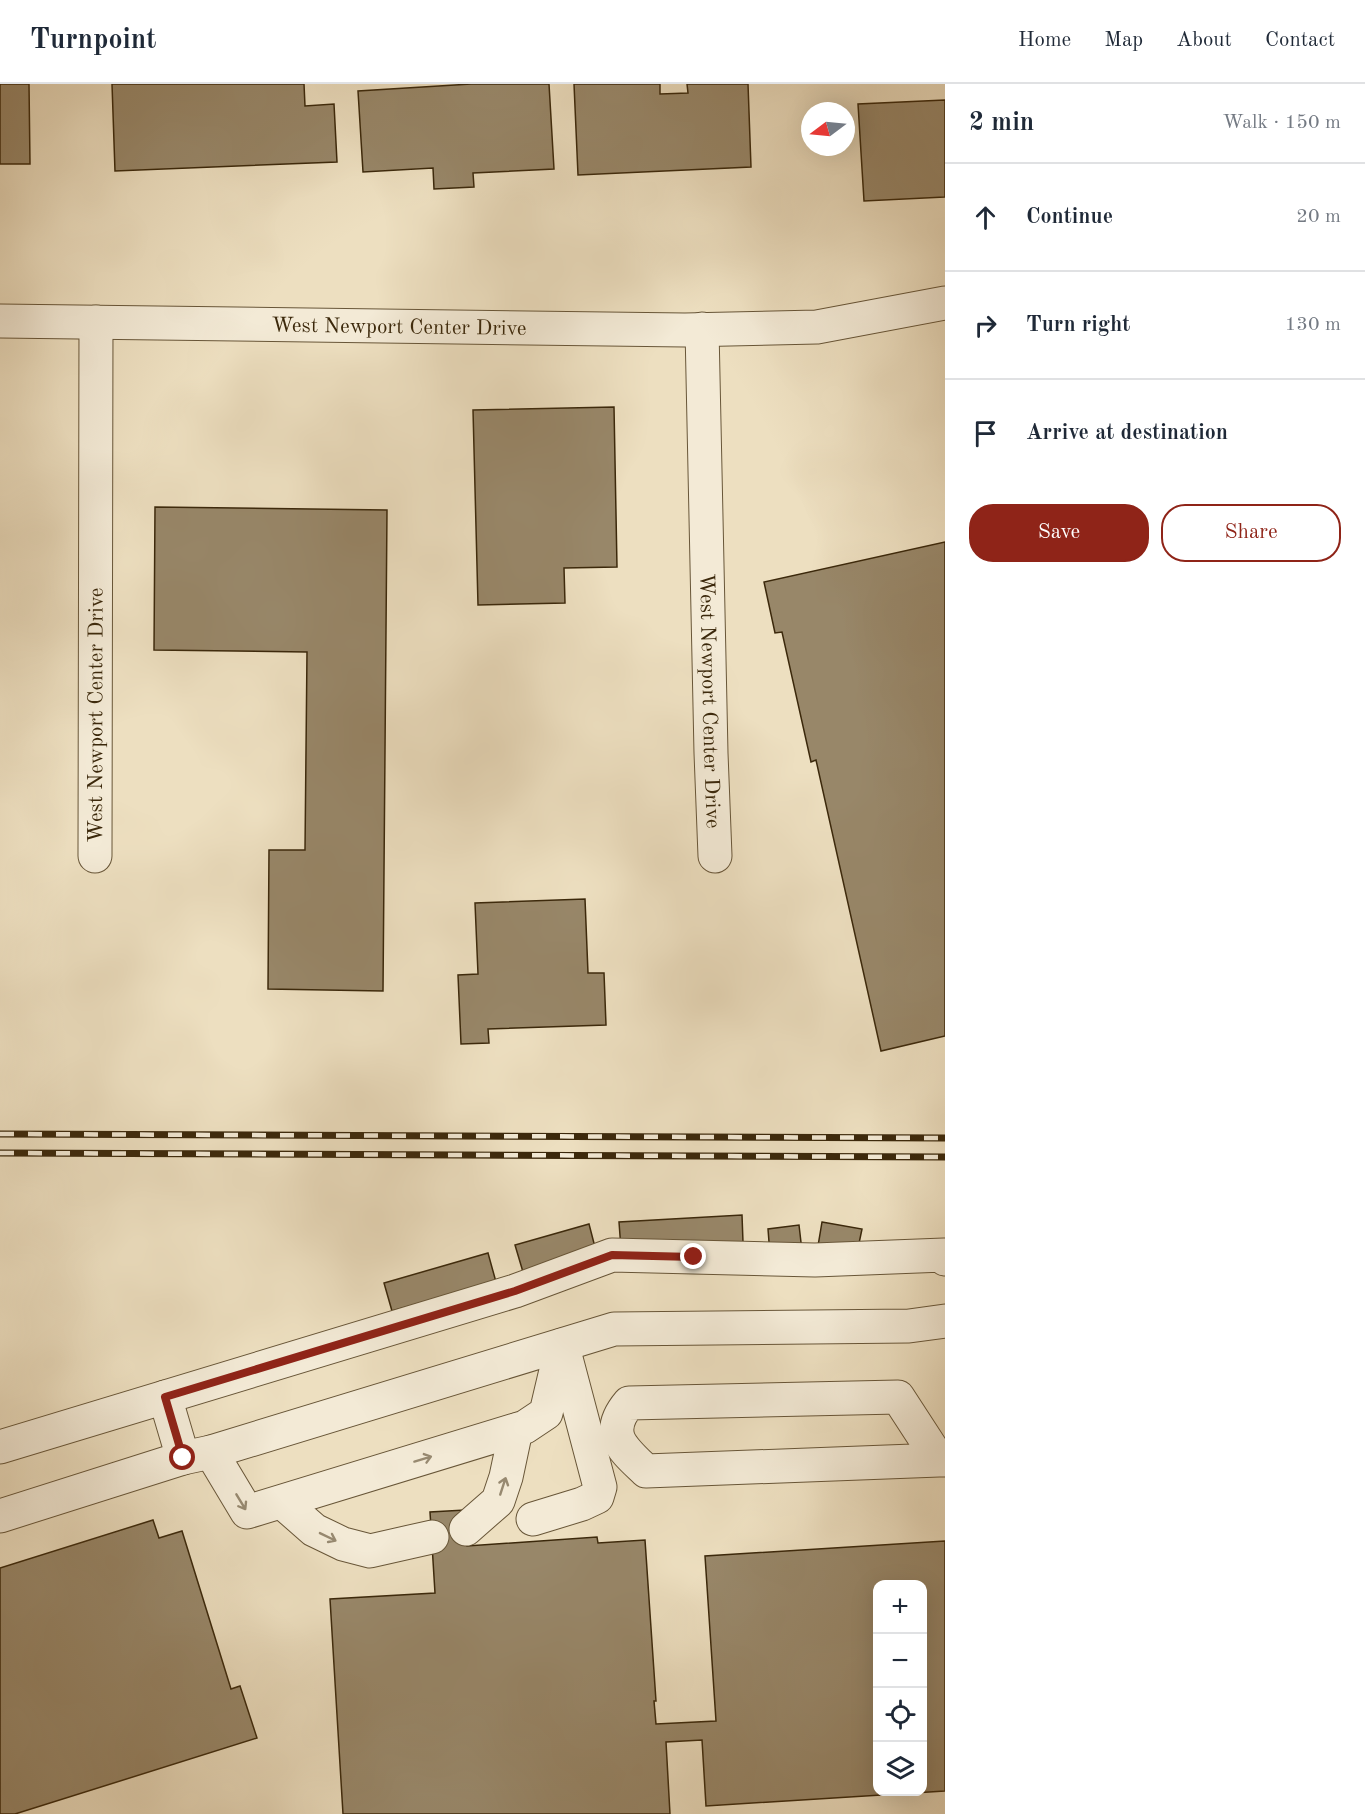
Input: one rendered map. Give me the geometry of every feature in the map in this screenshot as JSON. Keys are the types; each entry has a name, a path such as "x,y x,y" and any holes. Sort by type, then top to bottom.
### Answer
{"street":[{"name":"West Newport Center Drive","path":"0,321 702,329 817,327 945,303"},
{"name":"West Newport Center Drive","path":"95,856 96,322"},
{"name":"West Newport Center Drive","path":"702,329 715,855"},
{"path":"0,1447 515,1291 612,1255 815,1260 944,1255 945,1259"},
{"path":"0,1516 615,1329 909,1326 945,1321"},
{"path":"165,1397 197,1455 247,1512 525,1427 546,1413 562,1345"},
{"path":"533,1519 597,1497 600,1487 562,1345"},
{"path":"898,1397 942,1460 646,1471 620,1446 617,1433 618,1416 629,1403 898,1397"},
{"path":"466,1529 498,1501 506,1477 516,1430"},
{"path":"282,1502 314,1530 343,1544 370,1551 432,1537"}],"building":[{"path":"0,84 29,84 30,164 0,164"},
{"path":"112,84 304,84 305,106 334,104 337,162 115,171"},
{"path":"471,84 549,84 554,169 473,173 474,187 434,189 433,168 363,172 358,91"},
{"path":"574,84 660,84 660,94 688,93 687,84 748,84 751,167 578,175"},
{"path":"945,100 945,197 864,201 858,104"},
{"path":"614,407 617,567 564,568 565,603 478,605 473,410"},
{"path":"155,507 387,510 383,991 268,989 269,850 305,850 307,652 154,650"},
{"path":"945,542 945,1036 881,1051 816,760 811,762 782,632 775,633 764,582"},
{"path":"585,899 588,973 604,973 606,1025 488,1029 489,1043 461,1044 458,975 478,974 475,903"},
{"path":"742,1215 743,1242 621,1249 619,1222"},
{"path":"822,1222 862,1229 857,1253 818,1246"},
{"path":"589,1224 596,1251 523,1272 515,1245"},
{"path":"799,1225 802,1251 770,1255 768,1229"},
{"path":"488,1253 496,1282 392,1311 384,1283"},
{"path":"465,1510 467,1546 597,1537 598,1543 645,1540 656,1724 716,1721 705,1556 945,1541 945,1791 927,1792 927,1580 873,1580 873,1796 706,1806 702,1740 666,1742 670,1814 343,1814 330,1599 435,1593 430,1512"},
{"path":"153,1520 159,1538 182,1531 231,1689 240,1686 257,1738 15,1814 0,1814 0,1568"}],"railway":[{"path":"0,1134 945,1138"},
{"path":"0,1153 945,1157"}],"route":[{"path":"183,1458 165,1397 515,1291 612,1255 694,1257"}]}
